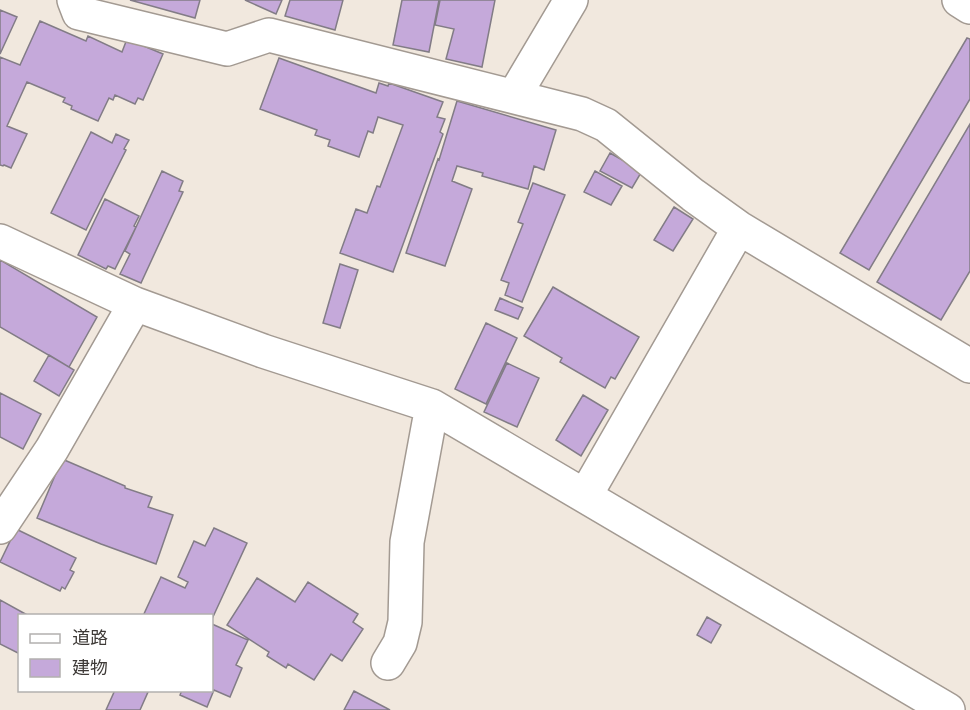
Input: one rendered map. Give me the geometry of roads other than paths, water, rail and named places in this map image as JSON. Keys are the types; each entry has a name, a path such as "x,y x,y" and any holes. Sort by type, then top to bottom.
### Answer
{"street":[{"path":"74,0 79,13 227,49 270,35 582,114 606,125 685,189 739,228 970,366"},
{"path":"514,96 571,0"},
{"path":"959,0 970,7"},
{"path":"585,496 739,228"},
{"path":"0,241 135,304 263,351 432,406 950,710 970,707"},
{"path":"0,527 52,449 135,304"},
{"path":"388,663 400,643 405,622 407,542 432,406"}]}
